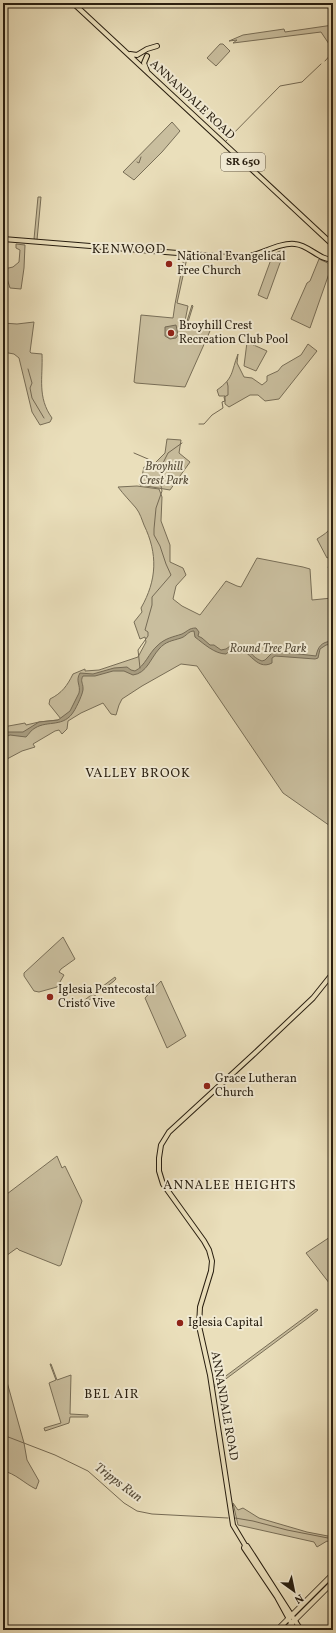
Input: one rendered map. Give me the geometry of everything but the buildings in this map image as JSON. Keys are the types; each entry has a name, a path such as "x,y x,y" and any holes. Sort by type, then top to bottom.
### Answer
{"highway":[{"path":"277,1630 333,1574"},
{"path":"285,1630 333,1582"}],"main road":[{"name":"ANNANDALE ROAD","path":"73,3 333,245"},
{"path":"125,51 135,56 157,46"},
{"path":"147,56 144,63 147,72"},
{"path":"3,239 238,258 251,257 293,244 305,247 327,259 333,259"},
{"name":"ANNANDALE ROAD","path":"301,1630 294,1622 245,1545 236,1530 231,1517 210,1375 200,1332 200,1307 211,1270 211,1257 204,1241 163,1184 159,1166 160,1151 163,1141 172,1127 255,1054 313,998 333,973"},
{"name":"ANNANDALE ROAD","path":"294,1622 295,1630"}],"green space":[{"path":"333,25 333,50 321,32 233,43 237,40 229,41 243,35 284,29 285,32"},
{"path":"220,44 223,44 230,51 216,66 207,58"},
{"path":"172,122 180,131 162,152 134,180 123,172"},
{"path":"38,197 41,197 37,240 34,239"},
{"path":"16,244 25,245 21,289 10,288 4,269 13,267 19,262 20,250 16,248"},
{"path":"285,249 267,299 258,295 273,254"},
{"path":"184,258 187,258 177,303 188,306 185,321 187,321 192,305 193,306 188,322 210,331 185,387 136,383 134,382 141,315 173,318"},
{"path":"319,259 332,265 310,328 291,319"},
{"path":"34,322 30,352 42,354 42,387 44,403 52,418 50,422 40,425 32,412 19,358 14,354 3,352 3,323 17,324"},
{"path":"247,342 267,351 256,371 244,366"},
{"path":"308,344 317,351 279,399 265,401 258,395 250,395 229,407 225,404 225,396 219,396 217,390 229,378 238,354 237,363 244,377 252,378 262,385 267,381 267,376 278,371 282,366 301,355"},
{"name":"Broyhill Crest Park","path":"167,439 181,440 179,453 190,462 170,490 140,485 144,467 154,464 165,453"},
{"name":"Round Tree Park","path":"137,486 159,489 162,497 161,521 170,545 170,562 183,568 186,575 176,586 173,599 182,606 200,615 226,581 241,587 257,558 310,569 312,600 332,598 331,573 328,567 333,561 333,828 283,793 197,666 181,664 142,686 122,699 116,715 111,714 103,703 68,721 67,729 62,734 59,730 55,731 33,744 35,747 22,751 7,759 3,753 3,727 61,719 49,704 50,699 64,689 73,674 85,669 85,671 99,670 138,657 146,642 145,637 140,639 134,622 142,612 141,608 153,577 154,567 152,546 139,512 118,487"},
{"path":"333,520 333,555 327,558 317,539 329,529"},
{"path":"63,937 75,959 59,972 64,975 57,987 39,992 34,991 24,976 24,973"},
{"path":"115,977 116,979 114,981 80,1007 78,1005"},
{"path":"161,981 186,1036 167,1048 145,998"},
{"path":"57,1156 62,1168 65,1166 82,1201 61,1265 59,1266 17,1248 3,1258 3,1197"},
{"path":"333,1235 333,1288 306,1253"},
{"path":"316,1309 318,1310 215,1387 215,1384"},
{"path":"50,1364 57,1380 71,1375 70,1414 88,1415 88,1417 70,1417 69,1423 45,1431 44,1428 61,1423 49,1383 56,1380"},
{"path":"7,1382 24,1443 27,1460 39,1481 36,1489 12,1474 3,1471 3,1383"},
{"path":"233,1503 238,1510 243,1508 259,1518 307,1532 333,1537 333,1544 327,1541 317,1547 314,1542 238,1525"}],"shaded area":[{"name":"Broyhill Crest Recreation Club Pool","path":"176,325 178,335 176,338 170,339 165,336 165,327"},
{"path":"196,628 199,632 198,636 210,645 214,645 221,650 226,649 233,644 243,646 257,659 262,661 274,651 316,656 318,650 325,642 332,641 333,652 331,644 320,649 318,658 315,659 275,656 272,658 272,663 266,665 256,661 243,650 238,648 233,648 226,654 222,654 210,648 195,637 194,631 192,631 183,637 164,644 145,669 138,674 133,675 124,671 113,671 95,676 83,676 83,690 81,696 74,711 66,720 45,724 35,728 26,737 10,735 3,738 3,735 8,732 23,732 39,722 58,720 70,711 79,693 78,678 80,673 93,674 114,668 127,667 135,671 142,666 160,643 190,629"}],"waterway":[{"path":"325,61 333,52"},
{"path":"226,141 280,86 302,82 321,64"},
{"path":"137,162 139,163 141,157"},
{"path":"28,369 32,383 30,388 32,398 44,418"},
{"path":"199,424 204,424 212,415 223,408 222,402 225,401 224,397 228,395 227,382"},
{"path":"161,467 168,453 182,443"},
{"path":"134,453 161,467 160,481 162,491 156,508 154,535 160,546 171,575 152,597 152,605 145,630 148,632 148,636 138,650 140,668"},
{"name":"Tripps Run","path":"3,1435 55,1455 88,1471 124,1503 137,1511 152,1514 228,1518"},
{"name":"Tripps Run","path":"235,1518 333,1539"}],"place":[{"name":"National Evangelical Free Church","path":"169,264"},
{"name":"Broyhill Crest Recreation Club Pool","path":"171,333"},
{"name":"Iglesia Pentecostal Cristo Vive","path":"50,997"},
{"name":"Grace Lutheran Church","path":"207,1086"},
{"name":"Iglesia Capital","path":"180,1323"}],"district":[{"name":"KENWOOD","path":"129,250"},
{"name":"VALLEY BROOK","path":"138,774"},
{"name":"ANNALEE HEIGHTS","path":"230,1186"},
{"name":"BEL AIR","path":"112,1395"}]}
